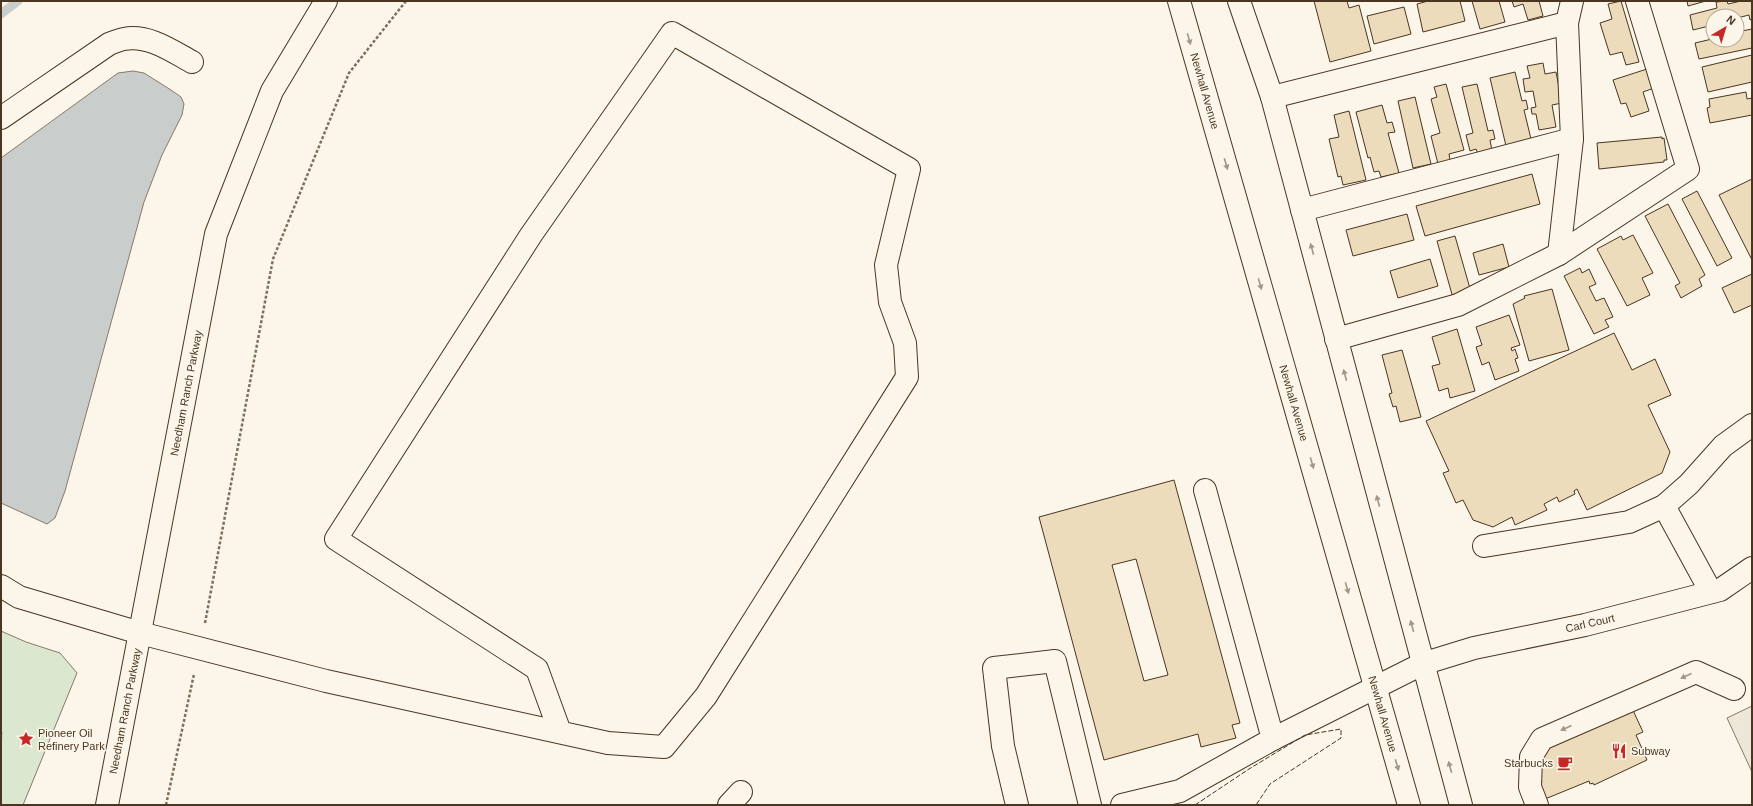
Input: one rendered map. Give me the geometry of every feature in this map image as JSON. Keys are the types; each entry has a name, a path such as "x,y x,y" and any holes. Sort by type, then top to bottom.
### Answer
{"main road":[{"name":"Needham Ranch Parkway","path":"107,805 216,234 272,91 326,1"},
{"name":"Newhall Avenue","path":"1178,1 1376,687 1408,805"},
{"path":"1240,1 1272,97 1422,664 1461,805"},
{"path":"1560,254 1572,139 1567,22 1572,1"},
{"path":"1336,339 1458,305 1560,254 1688,169 1637,1"},
{"path":"1272,97 1567,22"},
{"path":"1,586 19,597 140,633 326,681 608,743 664,747 706,696 907,377 905,343 890,302 886,265 909,169 672,33 531,234 336,539 538,669 560,732"},
{"path":"1,118 109,44 125,39 143,39 160,45 192,62"},
{"path":"1302,210 1572,139"},
{"path":"1484,546 1629,522 1664,506 1689,484 1723,446 1752,425"},
{"path":"1205,490 1273,739"},
{"path":"1664,506 1711,592"},
{"name":"Carl Court","path":"1122,805 1180,792 1273,739 1422,664 1474,648 1585,625 1720,590 1752,568"},
{"path":"1016,805 1003,746 994,668 1055,661 1090,805"},
{"path":"1537,805 1530,787 1531,757 1542,739 1696,672 1734,689"}],"path":[{"path":"166,805 200,649 272,259 349,74 406,1"},
{"path":"1,732 1,738"}],"green space":[{"name":"Pioneer Oil Refinery Park","path":"1,631 26,642 60,653 77,673 23,805 1,805"}],"shaded area":[{"path":"133,71 144,73 181,97 184,104 182,115 162,155 144,202 65,491 55,518 47,524 1,503 1,158 118,73"},
{"path":"1752,706 1752,772 1727,718"}],"building":[{"path":"1314,1 1347,1 1349,8 1359,5 1371,51 1330,62"},
{"path":"1428,1 1460,1 1465,21 1423,32 1417,4"},
{"path":"1472,1 1499,1 1505,22 1480,29"},
{"path":"1512,1 1539,1 1543,16 1528,20 1523,4 1514,7"},
{"path":"1621,1 1639,62 1626,65 1622,52 1610,55 1600,23 1612,19 1608,4"},
{"path":"1687,1 1706,1 1688,6"},
{"path":"1727,1 1728,4 1741,1 1752,1 1752,19 1750,20 1749,15 1745,16 1745,8 1717,8 1716,2"},
{"path":"1404,7 1411,34 1374,44 1367,16"},
{"path":"1705,11 1705,27 1693,30 1690,15"},
{"path":"1752,29 1752,48 1699,59 1695,43 1705,41 1705,48 1745,48 1745,30"},
{"path":"1752,55 1752,82 1708,92 1702,67"},
{"path":"1543,63 1545,74 1556,72 1562,103 1552,105 1556,127 1539,130 1536,114 1532,114 1531,108 1536,107 1533,91 1525,92 1523,79 1530,78 1527,66"},
{"path":"1647,69 1654,88 1643,92 1649,111 1631,117 1626,103 1621,104 1613,80"},
{"path":"1515,72 1522,101 1526,100 1528,109 1524,110 1531,139 1506,146 1490,78"},
{"path":"1446,84 1464,150 1449,154 1450,160 1438,164 1431,136 1440,133 1431,99 1437,97 1434,87"},
{"path":"1477,84 1488,131 1493,130 1495,139 1490,140 1492,151 1478,154 1476,149 1470,151 1466,135 1473,133 1462,87"},
{"path":"1746,92 1747,99 1752,98 1752,115 1710,123 1707,108 1710,107 1709,99"},
{"path":"1415,97 1431,164 1413,168 1398,101"},
{"path":"1382,105 1387,123 1392,122 1395,132 1388,133 1399,173 1381,177 1379,171 1374,172 1370,157 1368,158 1356,112"},
{"path":"1349,111 1366,180 1343,185 1341,176 1338,177 1329,139 1339,137 1334,115"},
{"path":"1662,137 1662,139 1664,138 1667,160 1664,160 1664,162 1599,169 1597,143"},
{"path":"1532,174 1540,204 1425,236 1416,206"},
{"path":"1752,179 1752,260 1719,195"},
{"path":"1697,191 1732,258 1717,266 1682,199"},
{"path":"1668,204 1705,275 1699,279 1702,286 1681,298 1675,286 1680,283 1645,216"},
{"path":"1407,214 1414,240 1353,256 1346,230"},
{"path":"1633,235 1653,273 1642,278 1650,295 1627,306 1597,249 1621,236 1623,240"},
{"path":"1455,236 1471,292 1453,298 1437,241"},
{"path":"1503,244 1509,267 1479,275 1473,253"},
{"path":"1430,259 1438,286 1398,298 1390,271"},
{"path":"1580,268 1582,273 1589,269 1596,284 1589,287 1596,301 1604,298 1613,317 1605,320 1609,327 1594,334 1564,276"},
{"path":"1752,274 1752,305 1734,313 1722,288"},
{"path":"1552,289 1569,350 1529,361 1513,304 1525,298 1524,296"},
{"path":"1509,315 1520,345 1511,348 1512,351 1515,349 1518,358 1515,359 1519,371 1495,380 1489,362 1482,365 1476,347 1482,345 1476,327"},
{"path":"1457,329 1475,391 1450,398 1448,388 1439,391 1432,366 1440,364 1432,337"},
{"path":"1614,333 1632,370 1655,359 1671,395 1648,405 1670,452 1662,473 1587,510 1577,489 1574,491 1575,494 1559,502 1557,497 1544,504 1547,510 1515,525 1512,517 1493,527 1473,520 1463,500 1456,503 1443,473 1449,471 1426,421"},
{"path":"1402,350 1421,417 1400,422 1396,406 1393,407 1389,394 1392,393 1382,355"},
{"path":"1174,480 1240,723 1232,725 1236,738 1201,747 1198,734 1104,760 1039,517","holes":["1136,559 1168,675 1144,681 1112,565"]},
{"path":"1631,706 1643,732 1636,735 1647,760 1594,785 1593,783 1590,784 1589,781 1545,799 1538,784 1542,782 1534,765 1540,748"}],"waterway":[{"path":"1,14 18,1"}],"fence":[{"path":"1195,805 1249,769 1305,735 1341,729 1341,738 1270,784 1256,805"}],"place":[{"name":"Pioneer Oil Refinery Park","path":"26,739"},
{"name":"Subway","path":"1619,751"},
{"name":"Starbucks","path":"1565,763"}]}
